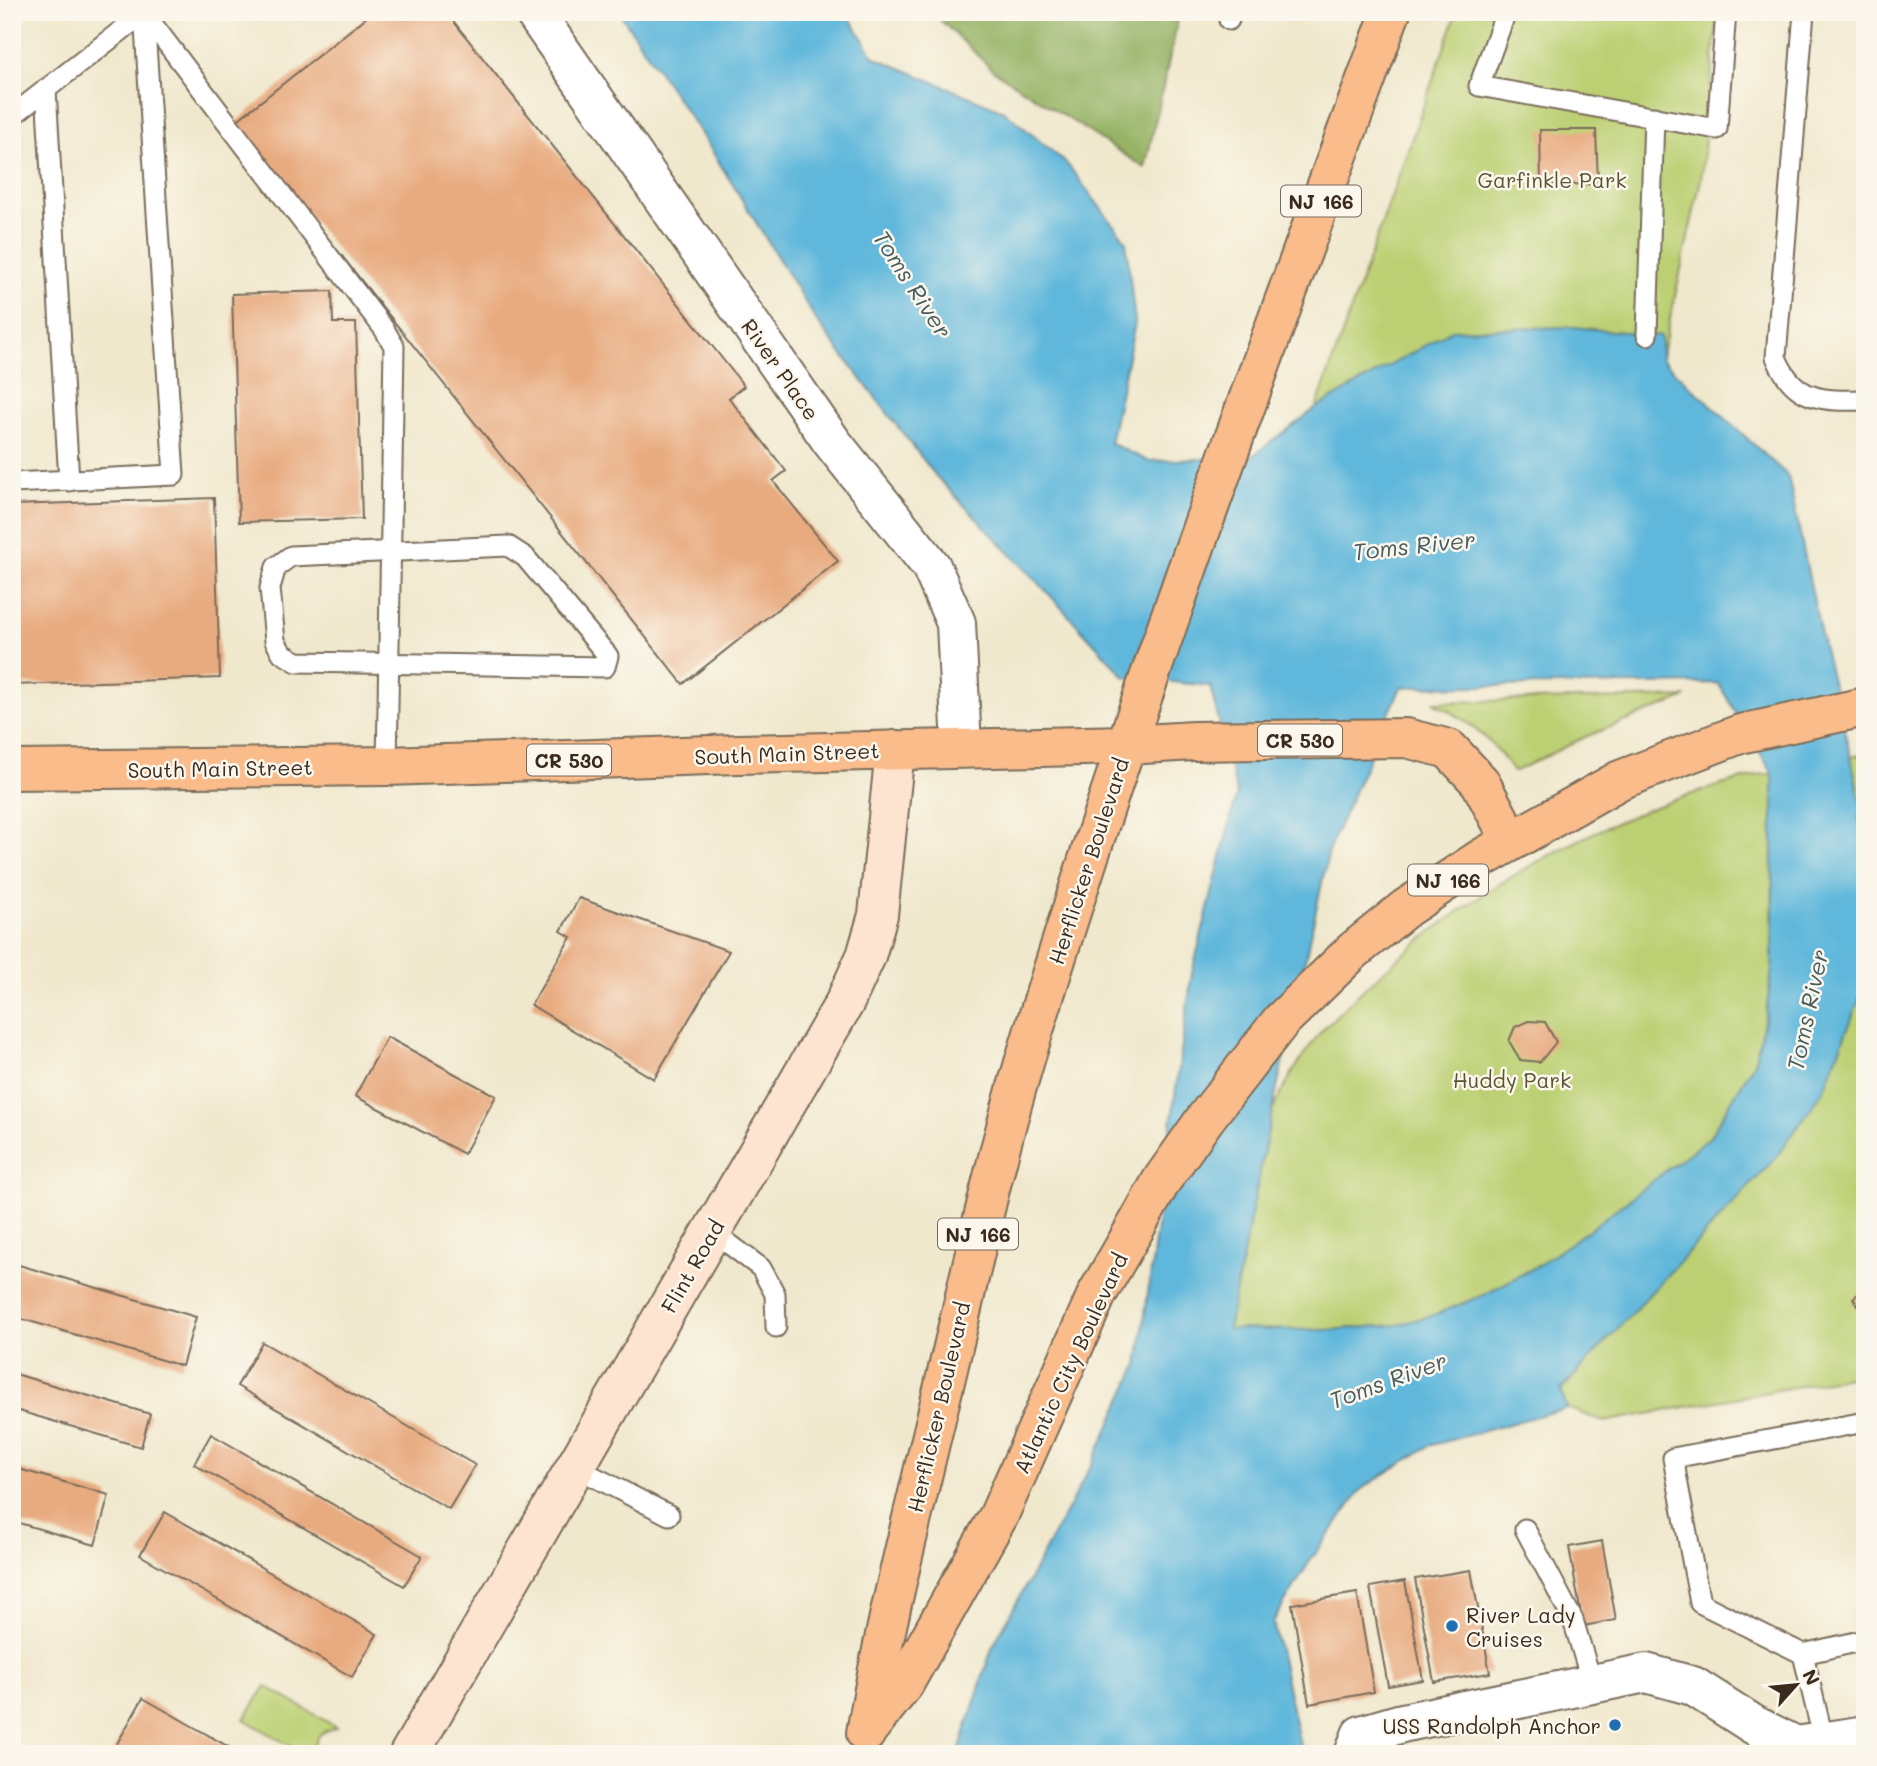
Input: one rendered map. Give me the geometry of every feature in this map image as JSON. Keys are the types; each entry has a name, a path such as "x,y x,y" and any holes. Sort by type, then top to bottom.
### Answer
{"main road":[{"name":"Herflicker Boulevard","path":"860,1743 980,1228 1023,1068 1126,745 1251,389 1391,12"},
{"name":"Atlantic City Boulevard","path":"860,1743 904,1684 999,1515 1097,1294 1163,1180 1239,1073 1281,1021 1353,951 1406,908 1511,841 1620,780 1741,734 1861,710"},
{"name":"South Main Street","path":"12,770 387,766 1194,741 1406,738 1448,749 1480,782 1511,841"}],"street":[{"name":"River Place","path":"534,12 832,442 931,566 956,623 962,748"},
{"name":"Flint Road","path":"409,1754 845,1002 866,956 877,915 895,750"},
{"path":"1353,1754 1361,1735 1402,1723 1646,1673 1693,1686 1754,1725 1810,1744"},
{"path":"1752,1754 1865,1735"}],"lane":[{"path":"1506,12 1479,86 1717,129 1726,12"},
{"path":"1804,12 1776,357 1783,374 1802,391 1823,401 1865,400"},
{"path":"12,116 144,13"},
{"path":"144,13 384,329 394,346 387,766"},
{"path":"12,483 174,475 144,13"},
{"path":"46,89 69,481"},
{"path":"1647,335 1654,117"},
{"path":"508,547 525,557 608,656 605,667 297,662 282,653 275,641 270,588 276,567 291,556 390,552 508,547"},
{"path":"712,1231 761,1268 775,1294 776,1327"},
{"path":"1865,1422 1673,1458 1700,1603 1803,1654 1865,1640"},
{"path":"575,1467 669,1516"},
{"path":"1525,1529 1573,1619 1592,1683"},
{"path":"1803,1654 1810,1744"}],"green space":[{"path":"932,12 1175,12 1177,24 1145,168 993,70"},
{"name":"Garfinkle Park","path":"1457,12 1718,12 1701,179 1661,359 1622,333 1574,327 1452,330 1316,408"},
{"path":"1687,697 1585,737 1514,772 1478,731 1433,702"},
{"path":"1865,754 1865,844 1858,816 1862,814 1851,757"},
{"name":"Huddy Park","path":"1773,774 1772,970 1766,1013 1754,1063 1709,1138 1539,1265 1486,1294 1434,1315 1397,1325 1326,1330 1228,1329 1272,1111 1299,1062 1332,1019 1418,942 1462,909 1557,851 1658,806 1710,788"},
{"path":"1865,985 1865,1374 1604,1422 1567,1408 1561,1390 1776,1157 1823,1091"},
{"path":"266,1686 336,1727 319,1736 313,1754 304,1754 244,1719"}],"water":[{"name":"Toms River","path":"619,12 846,12 874,57 1004,111 1067,164 1126,241 1135,323 1110,443 1148,461 1251,457 1316,408 1452,330 1574,327 1661,336 1661,359 1788,476 1823,645 1863,814 1858,817 1865,844 1865,985 1823,1091 1776,1157 1561,1390 1567,1408 1429,1446 1363,1488 1311,1559 1273,1622 1302,1754 958,1754 992,1648 1092,1464 1138,1365 1192,973 1237,793 1210,686 1125,677 936,476 818,323 709,146","holes":["1718,683 1773,774 1772,970 1766,1013 1754,1063 1709,1138 1539,1265 1486,1294 1434,1315 1397,1325 1326,1330 1228,1329 1330,846 1401,687"]}],"building":[{"path":"373,12 446,12 744,386 729,398 786,471 773,481 838,561 683,684 235,122"},
{"path":"1540,130 1596,130 1598,184 1541,185"},
{"path":"332,291 333,323 356,323 362,519 239,522 232,294"},
{"path":"214,498 220,678 12,685 12,505"},
{"path":"579,898 729,951 654,1079 531,1005 571,937 561,931"},
{"path":"1528,1021 1545,1022 1556,1042 1540,1062 1520,1060 1509,1041 1515,1027"},
{"path":"387,1037 496,1096 464,1154 355,1096"},
{"path":"12,1263 196,1317 182,1366 12,1316"},
{"path":"1865,1289 1865,1315 1853,1298"},
{"path":"262,1342 475,1465 449,1509 237,1386"},
{"path":"12,1373 150,1414 141,1447 12,1409"},
{"path":"211,1434 422,1556 404,1586 194,1464"},
{"path":"12,1467 109,1495 95,1545 12,1521"},
{"path":"165,1512 377,1634 352,1677 140,1555"},
{"path":"1602,1541 1616,1620 1583,1626 1569,1547"},
{"name":"River Lady Cruises","path":"1471,1570 1490,1673 1434,1682 1415,1579"},
{"path":"1405,1581 1423,1680 1388,1686 1370,1587"},
{"path":"1357,1593 1374,1692 1309,1704 1292,1604"},
{"path":"143,1698 234,1750 232,1754 111,1754"}],"place":[{"name":"River Lady Cruises","path":"1452,1626"},
{"name":"USS Randolph Anchor","path":"1615,1725"}]}
